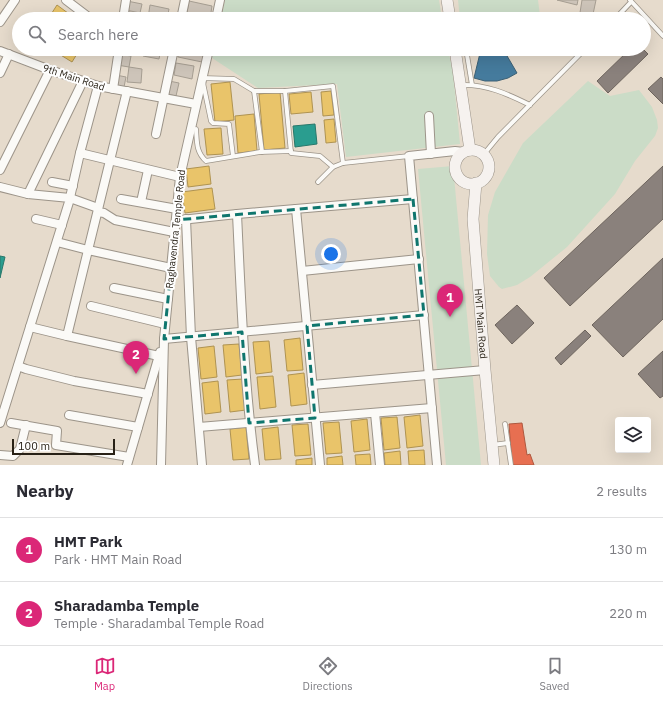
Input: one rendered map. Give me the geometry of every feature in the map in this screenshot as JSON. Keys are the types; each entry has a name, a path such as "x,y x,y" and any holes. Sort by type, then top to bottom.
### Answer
{"street":[{"path":"0,22 16,0"},
{"path":"66,0 82,12"},
{"path":"124,12 126,0"},
{"path":"182,12 185,0"},
{"path":"217,12 220,0"},
{"path":"447,0 449,12"},
{"name":"9th Main Road","path":"0,51 12,56"},
{"path":"0,73 8,54"},
{"name":"9th Main Road","path":"13,56 98,86 196,104"},
{"path":"113,89 118,56"},
{"path":"156,134 172,56"},
{"name":"Raghavendra Temple Road","path":"164,339 180,178 207,56"},
{"path":"456,56 467,151"},
{"path":"0,170 50,70"},
{"path":"28,194 84,81"},
{"path":"0,423 70,198 80,153 98,86"},
{"path":"67,336 127,91"},
{"path":"429,116 431,154"},
{"path":"437,465 409,156 455,151 467,151 479,151 484,154 489,162 488,174 485,179 480,182 471,184 464,182 456,173 456,161 467,151"},
{"path":"80,153 180,178"},
{"path":"141,202 148,170"},
{"path":"52,182 73,186"},
{"name":"HMT Main Road","path":"476,183 473,219 494,465"},
{"path":"0,187 28,194 70,198 98,210 115,220 174,232"},
{"path":"121,199 177,209"},
{"path":"176,220 413,199"},
{"path":"296,209 320,465"},
{"path":"237,214 242,332 249,423 255,465"},
{"path":"36,219 62,224"},
{"path":"186,219 192,337 202,465"},
{"path":"56,242 171,268"},
{"path":"302,271 419,259"},
{"path":"114,288 168,299"},
{"path":"91,306 165,324"},
{"path":"164,339 424,315"},
{"path":"30,326 67,336 159,356"},
{"path":"11,423 57,431 56,445 128,461 164,339"},
{"path":"161,465 164,339"},
{"path":"18,366 74,381 148,394"},
{"path":"312,384 485,370"},
{"path":"199,427 432,408"},
{"path":"375,413 380,465"},
{"path":"69,415 138,427"},
{"path":"0,455 12,456 20,449 26,425"}],"lane":[{"path":"621,12 631,1 641,12"},
{"path":"651,23 663,36"},
{"path":"467,56 472,85"},
{"path":"484,154 498,137 578,56"},
{"path":"233,156 229,124 213,124 210,121 202,78 234,79 254,91 285,91 333,86 343,163"},
{"path":"460,85 472,85 505,93 530,105"},
{"path":"254,91 262,152"},
{"path":"285,91 291,151"},
{"path":"196,130 198,152 206,161 262,152 291,151 291,153 320,156 333,167"},
{"path":"318,182 333,167 343,163 409,156"},
{"path":"505,424 511,465"},
{"path":"492,444 508,444"}],"highlighted area":[{"path":"413,199 424,315 307,326 315,418 249,423 242,332 164,339 176,220"}],"green space":[{"path":"225,0 439,0 441,12 222,12"},
{"path":"458,0 538,0 540,12 459,12"},
{"path":"212,56 450,56 453,72 460,144 346,157 337,84 258,88 212,58"},
{"path":"588,81 610,96 639,90 652,107 657,120 658,128 655,136 635,161 615,194 567,247 530,277 517,285 502,289 490,276 487,254 488,215 495,192 523,143"},
{"path":"453,166 481,465 446,465 418,169"}],"building: Homes":[{"path":"57,5 66,12 52,12"},
{"path":"62,56 76,56 72,62"},
{"path":"230,82 234,120 215,122 211,84"},
{"path":"331,91 334,115 323,116 321,92"},
{"path":"280,92 285,148 264,150 259,94"},
{"path":"311,92 313,112 291,114 289,94"},
{"path":"254,114 257,151 238,153 235,116"},
{"path":"334,119 336,142 326,143 324,120"},
{"path":"221,128 223,154 207,155 204,129"},
{"path":"209,166 211,184 188,187 186,169"},
{"path":"212,188 215,209 185,213 182,192"},
{"path":"300,338 303,370 287,371 284,340"},
{"path":"269,341 272,372 256,374 253,342"},
{"path":"239,344 242,375 226,377 223,345"},
{"path":"214,346 217,377 201,379 198,348"},
{"path":"304,373 307,404 291,406 288,375"},
{"path":"273,376 276,407 260,409 257,377"},
{"path":"243,379 246,410 230,412 227,380"},
{"path":"218,381 221,412 205,414 202,383"},
{"path":"420,415 423,446 407,448 404,417"},
{"path":"397,417 400,448 384,450 381,418"},
{"path":"367,419 370,450 354,452 351,421"},
{"path":"339,422 342,453 326,454 323,423"},
{"path":"308,424 311,455 295,456 292,425"},
{"path":"246,427 249,459 233,460 230,429"},
{"path":"278,427 281,459 265,460 262,429"},
{"path":"424,450 425,465 409,465 408,451"},
{"path":"400,451 401,465 385,465 384,453"},
{"path":"370,454 371,465 356,465 355,455"},
{"path":"342,456 343,465 327,465 327,458"},
{"path":"312,458 312,465 296,465 296,460"}],"building: Shops":[{"path":"522,423 527,455 530,454 534,465 512,465 509,424"}],"building: Schools":[{"path":"315,124 317,144 295,147 293,126"},
{"path":"0,256 5,257 0,278"}],"building: Public":[{"path":"479,56 507,56 517,73 508,78 497,81 485,81 474,78"}],"building: Industry":[{"path":"623,56 646,56 608,93 597,81"},
{"path":"661,77 663,79 663,104 648,89"},
{"path":"663,166 663,219 570,306 544,278"},
{"path":"663,258 663,319 623,357 592,325"},
{"path":"517,305 534,323 512,344 495,325"},
{"path":"585,330 591,336 561,365 555,358"},
{"path":"663,351 663,396 660,398 638,374"}],"building: Other":[{"path":"557,0 578,0 577,5"},
{"path":"582,0 596,0 593,12 580,12"},
{"path":"127,1 142,4 140,12 126,10"},
{"path":"189,1 212,6 211,12 187,12"},
{"path":"150,5 169,9 168,12 149,12"},
{"path":"119,56 131,56 129,67 117,65"},
{"path":"143,56 160,56 159,59"},
{"path":"178,56 203,56 202,62"},
{"path":"176,63 194,66 192,79 174,75"},
{"path":"129,67 142,69 141,83 127,82"},
{"path":"116,75 126,77 124,87 114,85"},
{"path":"169,81 179,83 176,96 166,94"}],"place":[{"name":"HMT Park","path":"450,317"},
{"name":"Sharadamba Temple","path":"136,374"}]}
